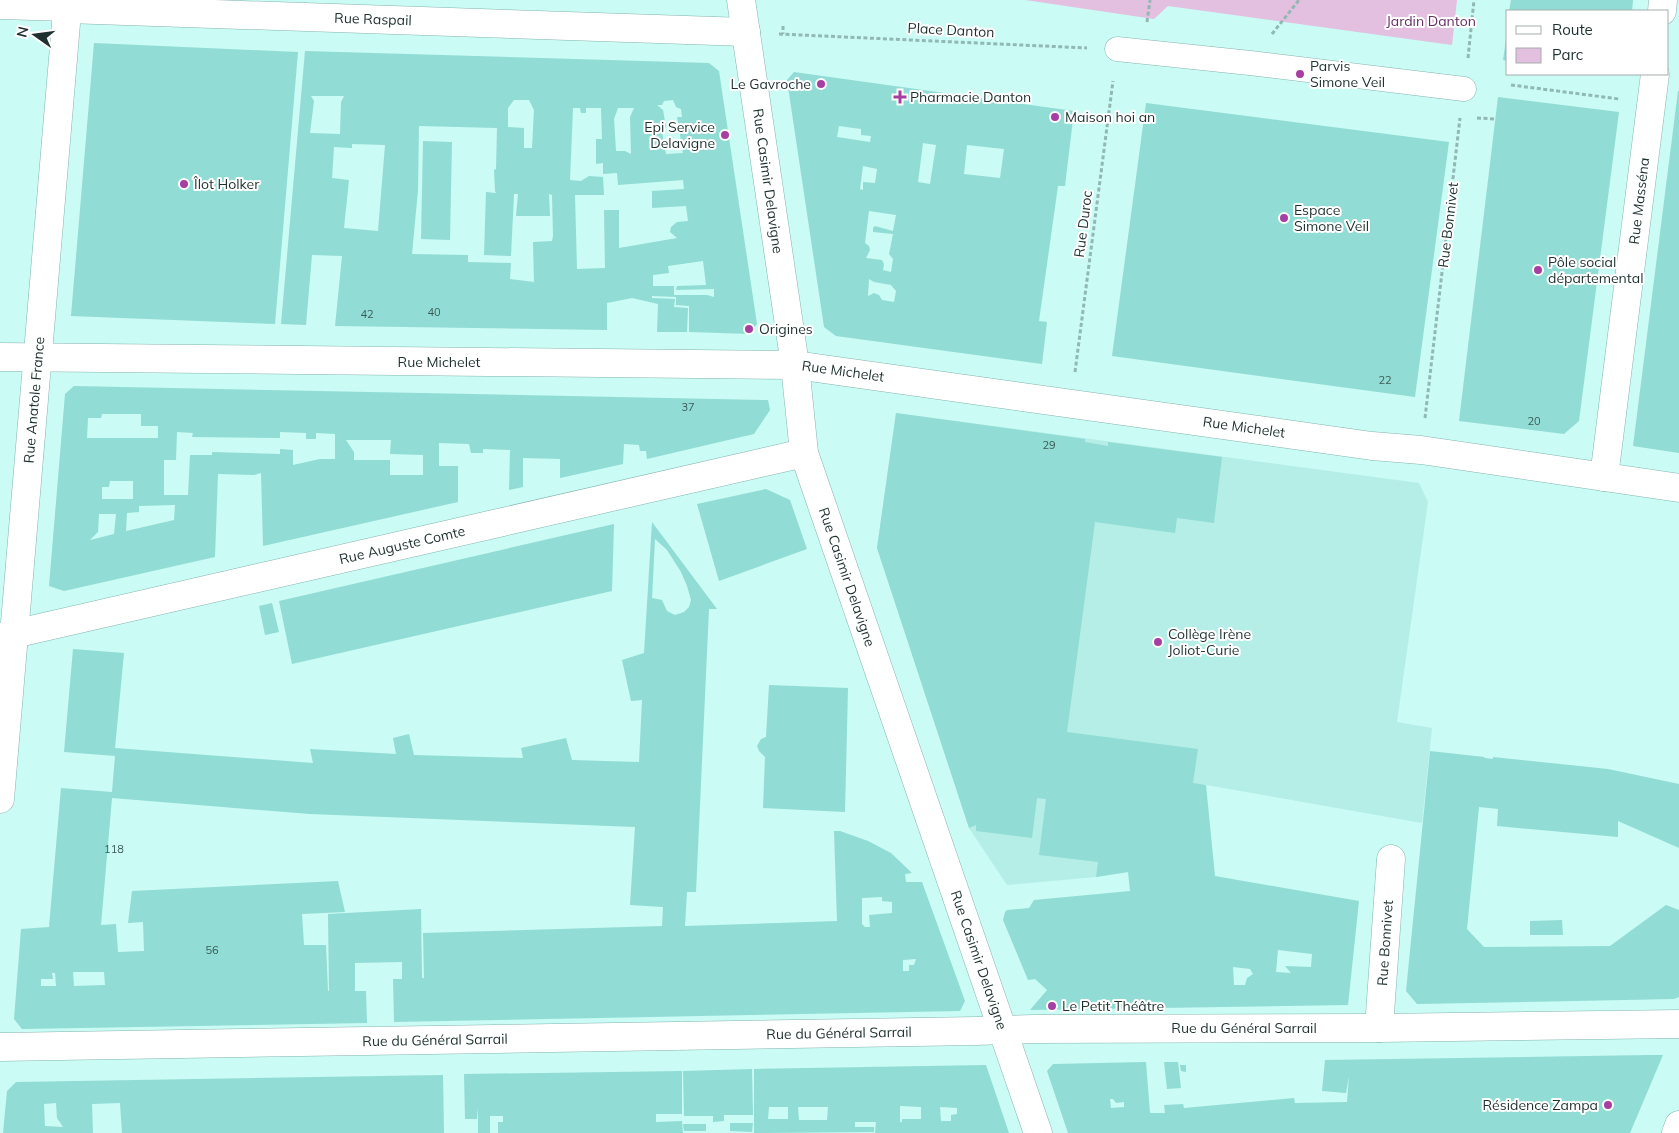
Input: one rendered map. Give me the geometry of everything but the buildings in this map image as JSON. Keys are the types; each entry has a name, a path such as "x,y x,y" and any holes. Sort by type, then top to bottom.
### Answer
{"street":[{"name":"Rue Casimir Delavigne","path":"741,0 795,365 804,453 1038,1133"},
{"name":"Rue Raspail","path":"0,7 68,4 746,32"},
{"name":"Rue Anatole France","path":"0,799 7,636 37,359 68,4"},
{"path":"1117,49 1464,89"},
{"name":"Rue Masséna","path":"1604,477 1655,75"},
{"name":"Rue Michelet","path":"0,357 37,359 795,365 1071,402 1372,446 1422,450 1679,488"},
{"name":"Rue Auguste Comte","path":"7,636 804,453"},
{"name":"Rue Bonnivet","path":"1379,1028 1391,859"},
{"name":"Rue du Général Sarrail","path":"0,1047 1034,1029 1379,1028 1679,1024"},
{"path":"1676,1133 1679,1125"}],"path":[{"path":"1250,63 1299,0"},
{"name":"Rue Bonnivet","path":"1422,450 1474,0"},
{"path":"783,26 783,34"},
{"name":"Place Danton","path":"746,32 1117,49"},
{"name":"Rue Duroc","path":"1071,402 1117,49"},
{"path":"1511,85 1652,103"}],"shaded area":[{"name":"Collège Irène Joliot-Curie","path":"896,413 1419,483 1428,502 1397,722 1432,728 1422,823 1206,785 1128,872 1096,877 1007,885 969,828 877,548"}],"green space":[{"name":"Jardin Danton","path":"1025,0 1457,0 1452,45 1168,6 1154,19"}],"place":[{"name":"Parvis Simone Veil","path":"1300,74"},
{"name":"Le Gavroche","path":"821,84"},
{"name":"Pharmacie Danton","path":"900,97"},
{"name":"Maison hoi an","path":"1055,117"},
{"name":"Epi Service Delavigne","path":"725,135"},
{"name":"Îlot Holker","path":"184,184"},
{"name":"Espace Simone Veil","path":"1284,218"},
{"name":"Pôle social départemental","path":"1538,270"},
{"name":"Origines","path":"749,329"},
{"name":"Collège Irène Joliot-Curie","path":"1158,642"},
{"name":"Le Petit Théâtre","path":"1052,1006"},
{"name":"Résidence Zampa","path":"1608,1105"}]}
